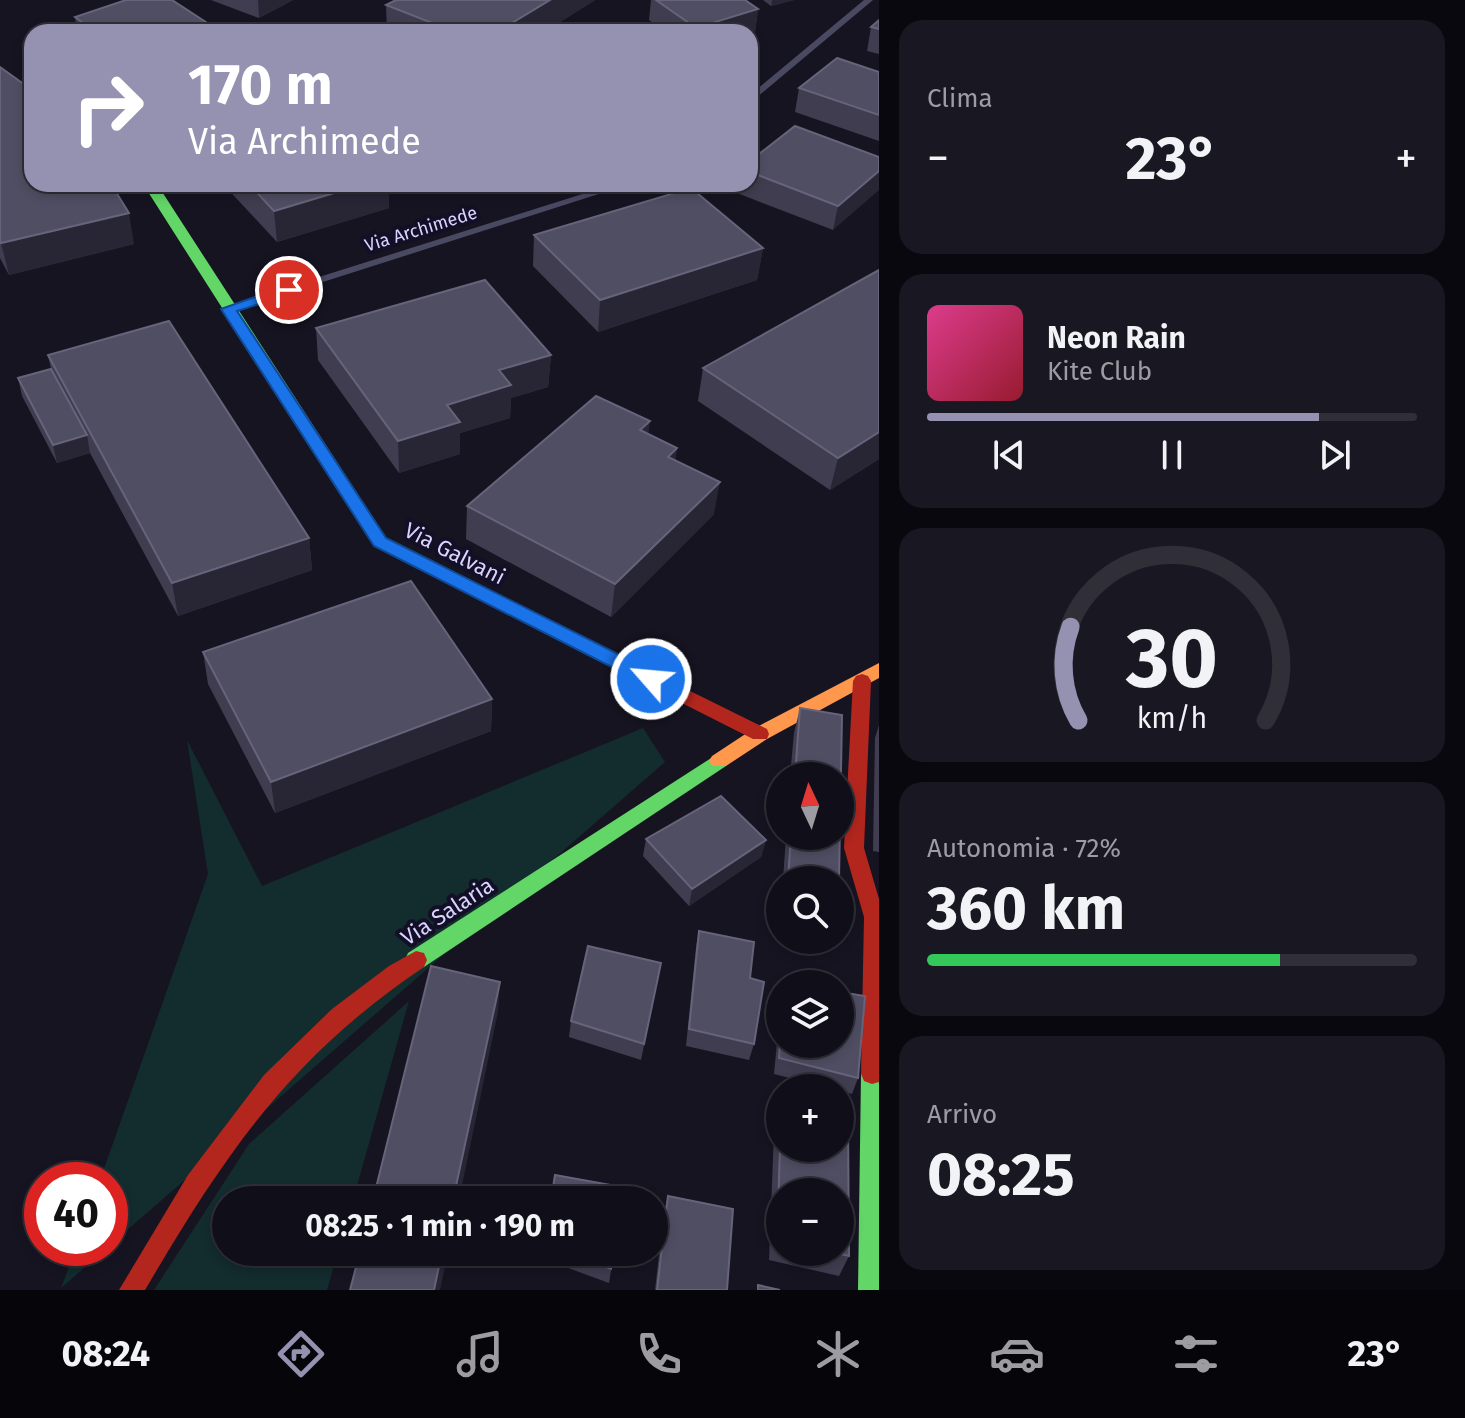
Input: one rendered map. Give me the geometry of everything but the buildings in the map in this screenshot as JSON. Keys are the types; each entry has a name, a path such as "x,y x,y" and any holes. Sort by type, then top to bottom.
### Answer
{"street":[{"name":"Via Galvani","path":"155,192 380,542 760,734"},
{"name":"Via Salaria","path":"131,1290 187,1196 272,1082 367,992 760,734 879,670"},
{"path":"862,681 854,848 874,917 870,1290"}],"lane":[{"path":"758,93 869,0"},
{"name":"Via Archimede","path":"228,309 600,192"}],"green space":[{"path":"643,728 665,762 128,1229 128,1162 106,1162 208,874 187,740 262,886"},
{"path":"409,1001 357,1186 222,1186 249,1144"},
{"path":"212,1201 212,1266 334,1266 327,1290 154,1290"},
{"path":"69,1266 86,1266 61,1288"}],"traffic: fast":[{"path":"155,192 380,542 595,651"},
{"path":"416,960 719,761"},
{"path":"870,1290 872,1074"}],"traffic: slow":[{"path":"719,761 760,734 879,670"}],"traffic: jam":[{"path":"595,651 760,734"},
{"path":"862,681 854,848 874,917 872,1074"},
{"path":"131,1290 214,1157 272,1082 340,1016 416,960"}],"route":[{"path":"289,290 228,309 380,542 651,679"}]}
